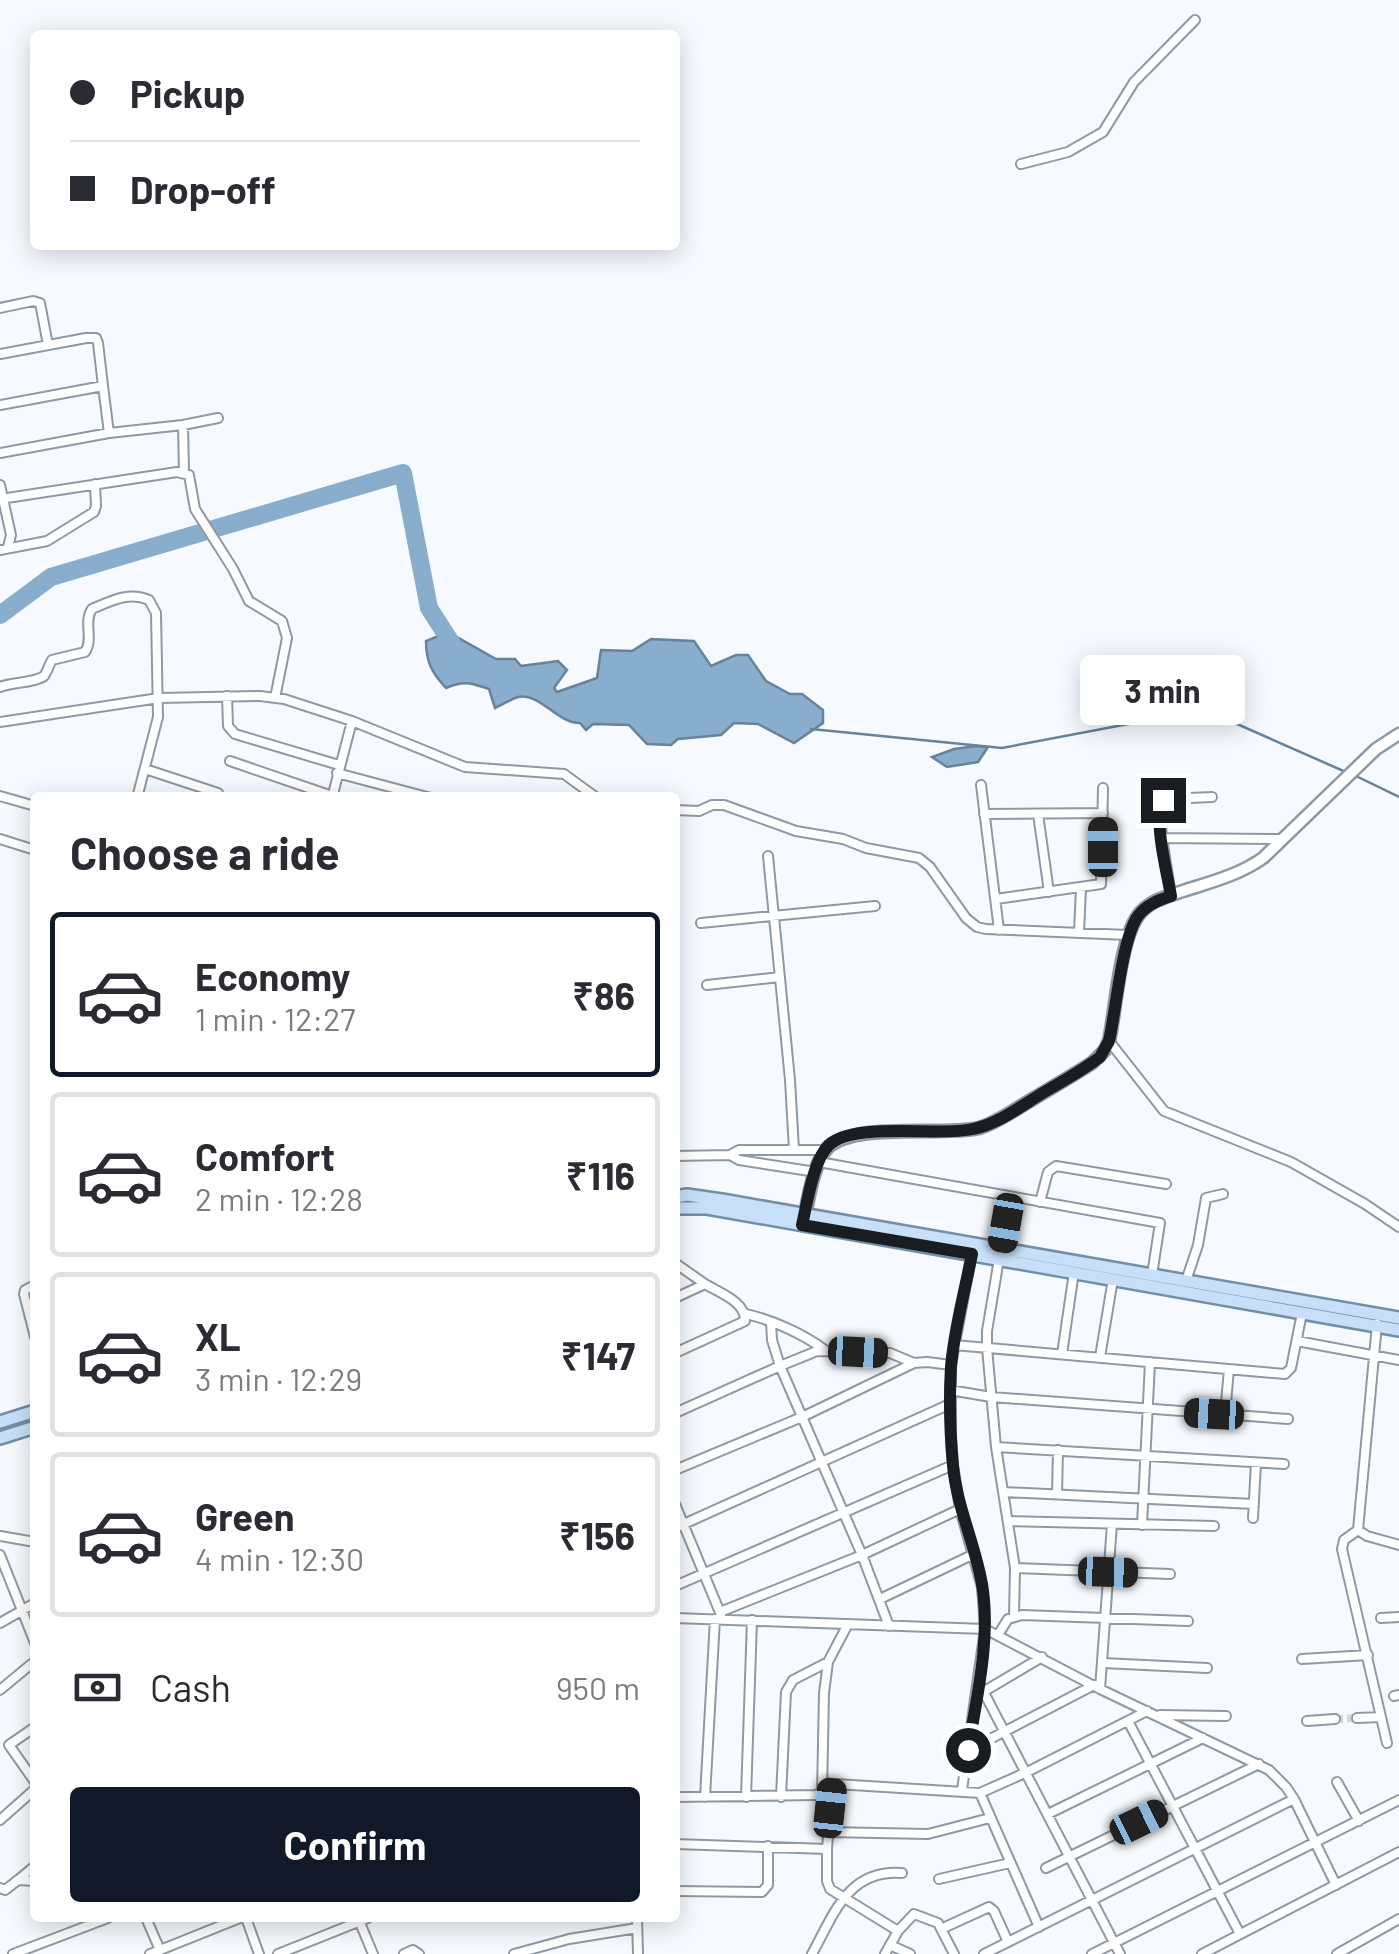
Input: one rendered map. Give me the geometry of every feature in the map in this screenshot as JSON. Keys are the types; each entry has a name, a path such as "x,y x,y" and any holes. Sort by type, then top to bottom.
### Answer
{"main road":[{"path":"680,1197 700,1196 804,1220"},
{"path":"680,1208 804,1220 1000,1254 1152,1274 1302,1313 1377,1320 1399,1318"},
{"path":"1000,1254 1113,1279 1222,1292 1377,1320 1399,1330"},
{"path":"0,1422 30,1412"},
{"path":"0,1438 30,1429"}],"street":[{"path":"1021,164 1068,152 1103,132 1134,82 1195,20"},
{"path":"0,308 33,301 40,304 48,346"},
{"path":"0,354 96,338 109,433"},
{"path":"0,404 102,386"},
{"path":"0,454 218,418"},
{"path":"183,425 184,472"},
{"path":"1,499 184,472 189,475 195,508 249,600 282,621 287,638 275,698"},
{"path":"4,549 47,542 94,512 95,484"},
{"path":"0,485 12,536 4,549"},
{"path":"0,687 40,678 52,660 85,652 90,644 88,619 92,609 122,597 149,600 156,613 158,717 139,792"},
{"path":"226,696 228,726 235,734 412,792"},
{"path":"0,722 159,698 275,698 352,721 466,767 564,774 589,792"},
{"path":"335,792 352,721"},
{"path":"804,1220 825,1150 842,1138 882,1132 961,1132 987,1126 1092,1064 1109,1041 1128,935 1140,913 1150,904 1253,865 1376,749 1399,734"},
{"path":"230,761 320,792"},
{"path":"145,769 212,792"},
{"path":"980,785 1000,930"},
{"path":"996,899 1081,889 1103,882 1103,788"},
{"path":"0,796 30,805"},
{"path":"1171,896 1160,806 1163,800 1212,797"},
{"path":"680,810 699,811 724,805 796,831 919,858 972,923 986,929 1128,935"},
{"path":"984,814 1103,813"},
{"path":"1038,814 1049,892"},
{"path":"1162,838 1282,840"},
{"path":"0,839 30,848"},
{"path":"768,856 794,1150"},
{"path":"1079,932 1081,889"},
{"path":"702,923 875,906"},
{"path":"707,985 780,977"},
{"path":"1109,1041 1164,1111 1290,1162 1399,1228"},
{"path":"680,1156 730,1155 740,1150 825,1150"},
{"path":"730,1155 739,1160 818,1167 1160,1223 1152,1274"},
{"path":"1040,1202 1048,1172 1056,1166 1166,1184"},
{"path":"1186,1280 1198,1245 1206,1198 1223,1194"},
{"path":"1010,1197 986,1348 996,1446 1016,1568 1014,1616"},
{"path":"962,1790 981,1688 985,1629 982,1587 960,1508 953,1465 950,1390 954,1345 973,1249"},
{"path":"680,1267 743,1308 746,1314 741,1324 680,1351"},
{"path":"1062,1354 1074,1272"},
{"path":"1100,1358 1113,1279"},
{"path":"680,1296 705,1284"},
{"path":"30,1288 24,1294 30,1317"},
{"path":"954,1345 1285,1374 1291,1368 1302,1313"},
{"path":"746,1314 771,1322 825,1350"},
{"path":"1377,1320 1358,1530 1344,1540 1342,1549 1387,1743"},
{"path":"771,1322 780,1366 889,1626"},
{"path":"1296,1341 1399,1360"},
{"path":"680,1411 825,1350 890,1353 914,1363"},
{"path":"1142,1525 1150,1362"},
{"path":"680,1468 802,1417 914,1363 951,1365"},
{"path":"1225,1414 1229,1369"},
{"path":"950,1390 991,1397 1288,1419"},
{"path":"680,1526 950,1404"},
{"path":"996,1446 1284,1464"},
{"path":"1056,1494 1058,1450"},
{"path":"1253,1518 1256,1463"},
{"path":"680,1584 953,1465"},
{"path":"1004,1492 1254,1504"},
{"path":"719,1617 960,1508"},
{"path":"1009,1521 1214,1526"},
{"path":"1097,1687 1112,1524"},
{"path":"680,1528 704,1574 719,1617 704,1797"},
{"path":"1358,1530 1399,1545"},
{"path":"0,1536 30,1541"},
{"path":"0,1554 2,1568 30,1630"},
{"path":"880,1599 974,1554"},
{"path":"1016,1568 1170,1574"},
{"path":"0,1623 30,1606"},
{"path":"998,1634 1014,1616 1188,1622"},
{"path":"1381,1618 1399,1617"},
{"path":"680,1618 985,1629 998,1634 1097,1687 1259,1764 1278,1778 1294,1798 1336,1884"},
{"path":"746,1797 752,1620"},
{"path":"822,1794 828,1662 848,1624"},
{"path":"1302,1659 1368,1655"},
{"path":"981,1688 1042,1657"},
{"path":"781,1798 786,1692 793,1680 828,1662"},
{"path":"1102,1664 1207,1668"},
{"path":"0,1690 30,1665"},
{"path":"968,1750 1097,1687"},
{"path":"981,1688 1120,1954"},
{"path":"680,1797 781,1798 822,1794 832,1785 980,1793 1128,1720 1152,1713 1226,1716"},
{"path":"1357,1718 1381,1716"},
{"path":"1307,1721 1335,1719"},
{"path":"1128,1720 1240,1934"},
{"path":"10,1745 30,1731"},
{"path":"0,1736 30,1778"},
{"path":"1048,1814 1204,1738"},
{"path":"1046,1868 1259,1764"},
{"path":"1337,1782 1359,1821"},
{"path":"832,1785 828,1885 842,1898 898,1931"},
{"path":"2,1815 30,1790"},
{"path":"980,1793 1039,1927"},
{"path":"984,1954 1294,1798"},
{"path":"1092,1954 1399,1800"},
{"path":"828,1832 928,1834 990,1818"},
{"path":"680,1844 827,1848"},
{"path":"680,1891 762,1892 768,1885 768,1846"},
{"path":"1202,1954 1399,1852"},
{"path":"939,1879 1010,1863"},
{"path":"0,1888 9,1888 30,1870"},
{"path":"812,1954 842,1898 857,1883 882,1873 902,1874"},
{"path":"18,1880 30,1881"},
{"path":"941,1929 988,1907 994,1911 1008,1942"},
{"path":"910,1954 887,1950 914,1914 934,1920 954,1954"},
{"path":"1337,1954 1399,1919"},
{"path":"13,1954 97,1922"},
{"path":"147,1922 155,1952 233,1922"},
{"path":"245,1922 259,1954"},
{"path":"278,1954 353,1922"},
{"path":"363,1922 373,1954"},
{"path":"637,1922 638,1954"},
{"path":"514,1954 568,1939 637,1928"},
{"path":"404,1954 413,1950 418,1954"}],"water":[{"path":"448,632 496,659 515,659 521,666 558,661 567,670 554,688 557,692 597,678 601,650 632,651 651,639 694,641 711,666 736,655 748,655 766,681 790,694 802,694 823,710 823,723 794,743 758,724 734,723 721,735 678,739 671,745 647,744 629,725 593,724 586,730 580,723 571,722 526,697 495,708 489,689 468,683 446,688 434,672 426,641"},
{"path":"988,747 978,762 947,767 932,757 954,749"}],"waterway":[{"path":"0,615 51,577 403,473 429,608 456,650"},
{"path":"811,729 1002,748 1160,718 1237,724 1348,773"},
{"path":"1356,776 1399,797"}],"tunnel":[{"path":"1335,1719 1357,1718"}],"route":[{"path":"968,1750 981,1668 984,1604 980,1572 956,1488 950,1390 954,1345 972,1254 802,1225 819,1162 832,1142 882,1132 961,1132 987,1126 1092,1064 1106,1050 1130,930 1150,904 1171,896 1162,838 1163,800"}]}
